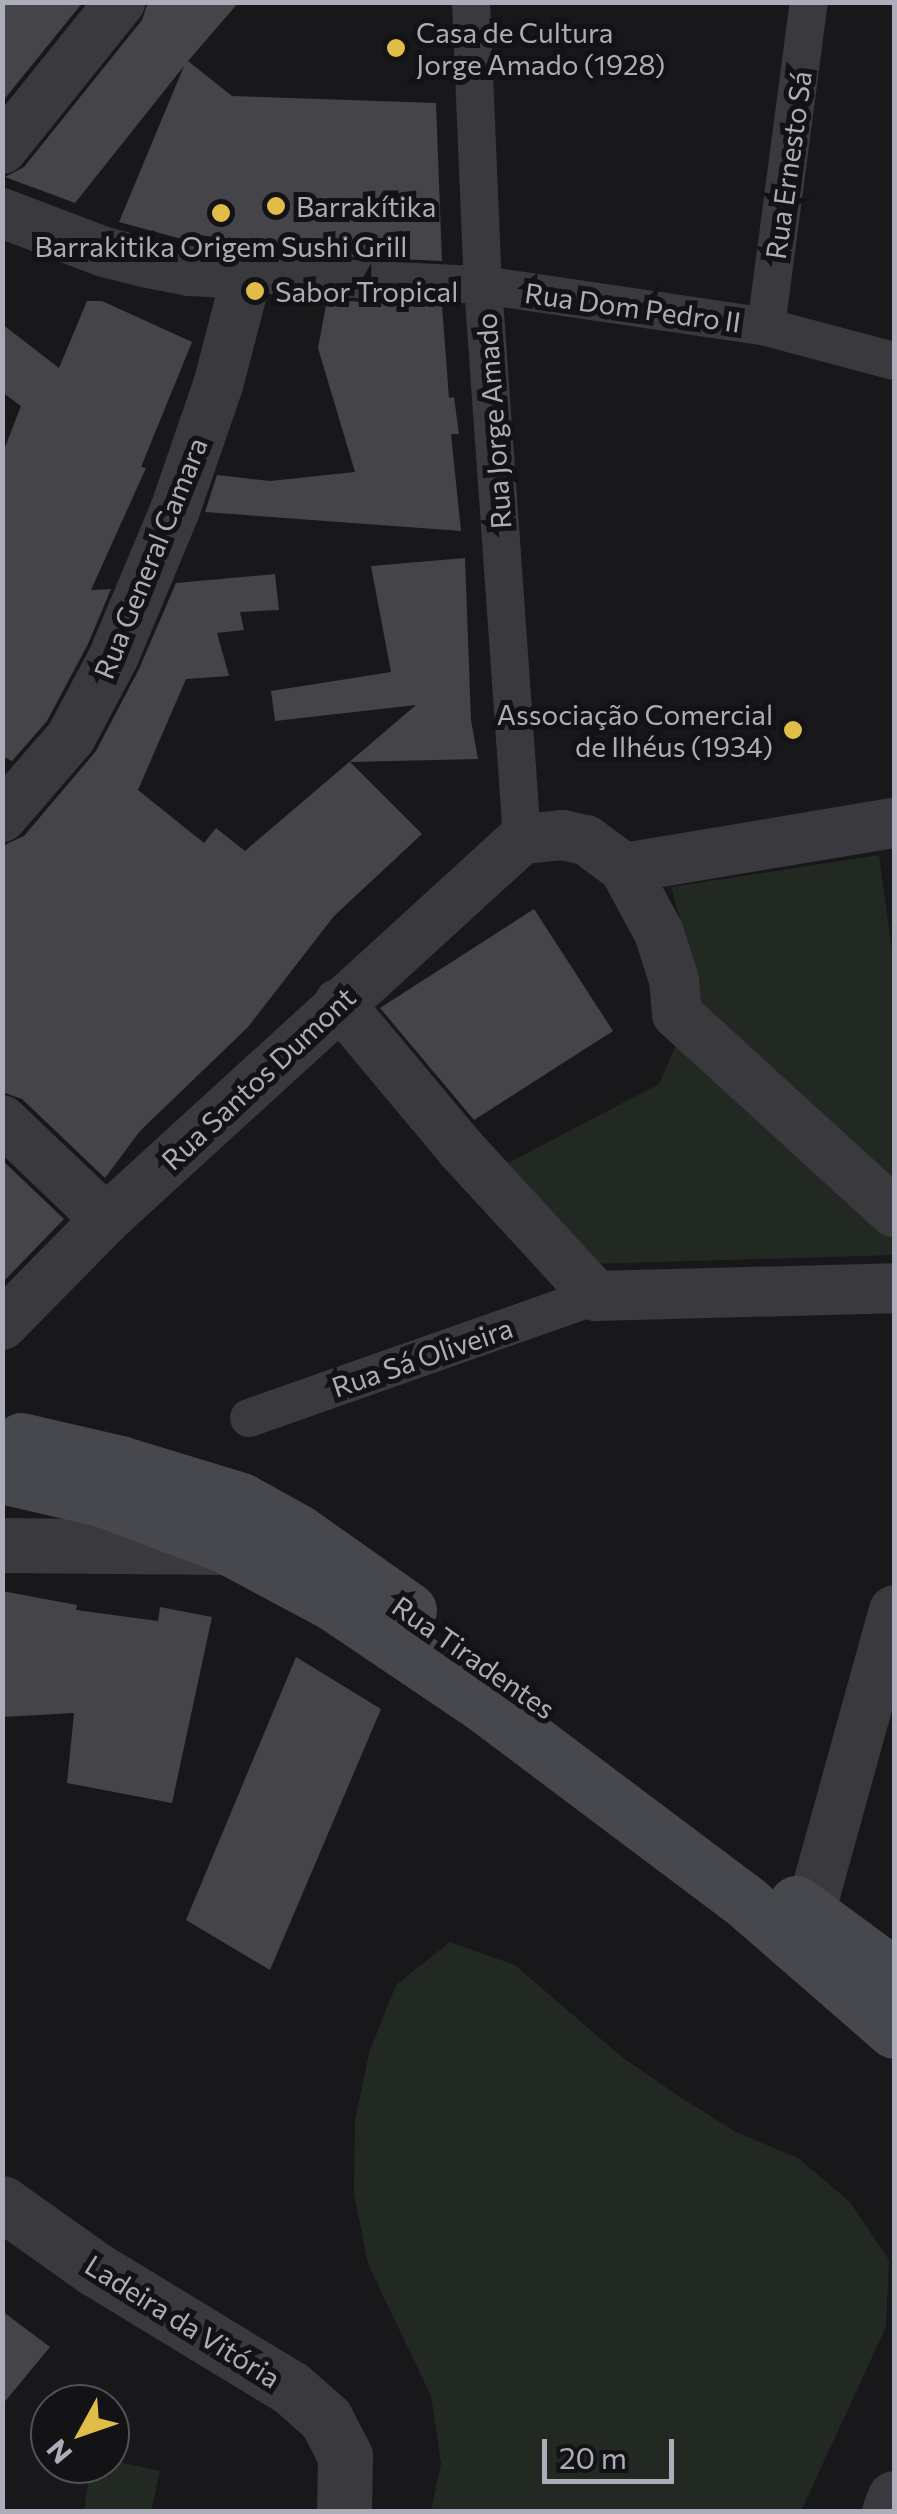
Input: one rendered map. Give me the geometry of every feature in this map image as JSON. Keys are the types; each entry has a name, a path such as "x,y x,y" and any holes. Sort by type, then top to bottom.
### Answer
{"main road":[{"name":"Rua Tiradentes","path":"2,1438 120,1463 241,1500 297,1530 456,1664"},
{"name":"Rua Tiradentes","path":"2,1476 101,1498 226,1546 456,1664 512,1680 800,1927 894,1975"},
{"path":"800,1927 894,2032"}],"street":[{"path":"2,150 120,2"},
{"name":"Rua Jorge Amado","path":"471,2 483,285 522,838"},
{"name":"Rua Ernesto Sá","path":"766,327 809,2"},
{"path":"2,213 104,252 148,263 189,272 247,274"},
{"name":"Rua Dom Pedro II","path":"247,274 483,285 766,327 894,361"},
{"name":"Rua General Camara","path":"2,817 71,737 114,656 175,510 218,385 247,274"},
{"path":"624,868 894,824"},
{"path":"522,838 562,835 586,840 624,868 660,933 674,980 677,1014 894,1212"},
{"name":"Rua Santos Dumont","path":"2,1326 106,1220 522,838"},
{"path":"338,1003 461,1149 596,1296 894,1288"},
{"path":"2,1120 106,1220"},
{"name":"Rua Sá Oliveira","path":"249,1418 596,1296"},
{"path":"2,1544 226,1546"},
{"path":"800,1927 894,1610"},
{"name":"Ladeira da Vitória","path":"2,2203 95,2269 291,2388 326,2419 346,2456 344,2512"},
{"path":"889,2512 894,2498"}],"shaded area":[{"path":"879,855 894,965 894,1255 592,1264 504,1165 659,1084 700,990 671,887"},
{"path":"450,1942 515,1965 622,2057 680,2097 736,2132 798,2158 850,2202 889,2260 886,2327 801,2511 431,2511 441,2464 431,2396 368,2264 354,2194 355,2120 369,2053 396,1985"},
{"path":"130,2464 160,2471 151,2511 84,2511 88,2484 130,2484"}],"building":[{"path":"2,2 83,2 2,102"},
{"path":"148,2 239,2 188,61 232,96 436,103 442,261 335,256 336,251 199,235 198,243 119,222 184,66 75,203 5,177 24,167 142,20"},
{"path":"327,300 442,306 449,398 454,397 459,434 451,434 461,531 205,512 217,475 270,481 355,472 318,348"},
{"path":"87,301 102,301 192,342 141,467 146,468 91,590 111,589 88,644 47,721 12,761 2,756 2,455 21,406 2,392 2,324 59,368"},
{"path":"465,558 471,720 478,759 350,762 422,834 334,916 248,1027 140,1131 105,1178 22,1099 2,1092 2,846 24,836 96,751 139,669 176,583 275,574 279,610 240,612 244,630 217,633 229,676 186,679 138,790 204,843 216,828 245,851 416,705 275,721 271,691 391,672 371,566"},
{"path":"534,909 613,1031 474,1120 380,1008"},
{"path":"2,1160 64,1219 2,1283"},
{"path":"2,1591 77,1605 76,1610 158,1621 160,1607 212,1617 172,1803 67,1783 74,1713 2,1717"},
{"path":"296,1657 381,1709 270,1970 186,1920"},
{"path":"2,2311 50,2347 2,2405"}],"place":[{"name":"Casa de Cultura Jorge Amado (1928)","path":"396,48"},
{"name":"Barrakítika","path":"276,206"},
{"name":"Barrakitika Origem Sushi Grill","path":"221,213"},
{"name":"Sabor Tropical","path":"255,291"},
{"name":"Associação Comercial de Ilhéus (1934)","path":"793,730"}]}
